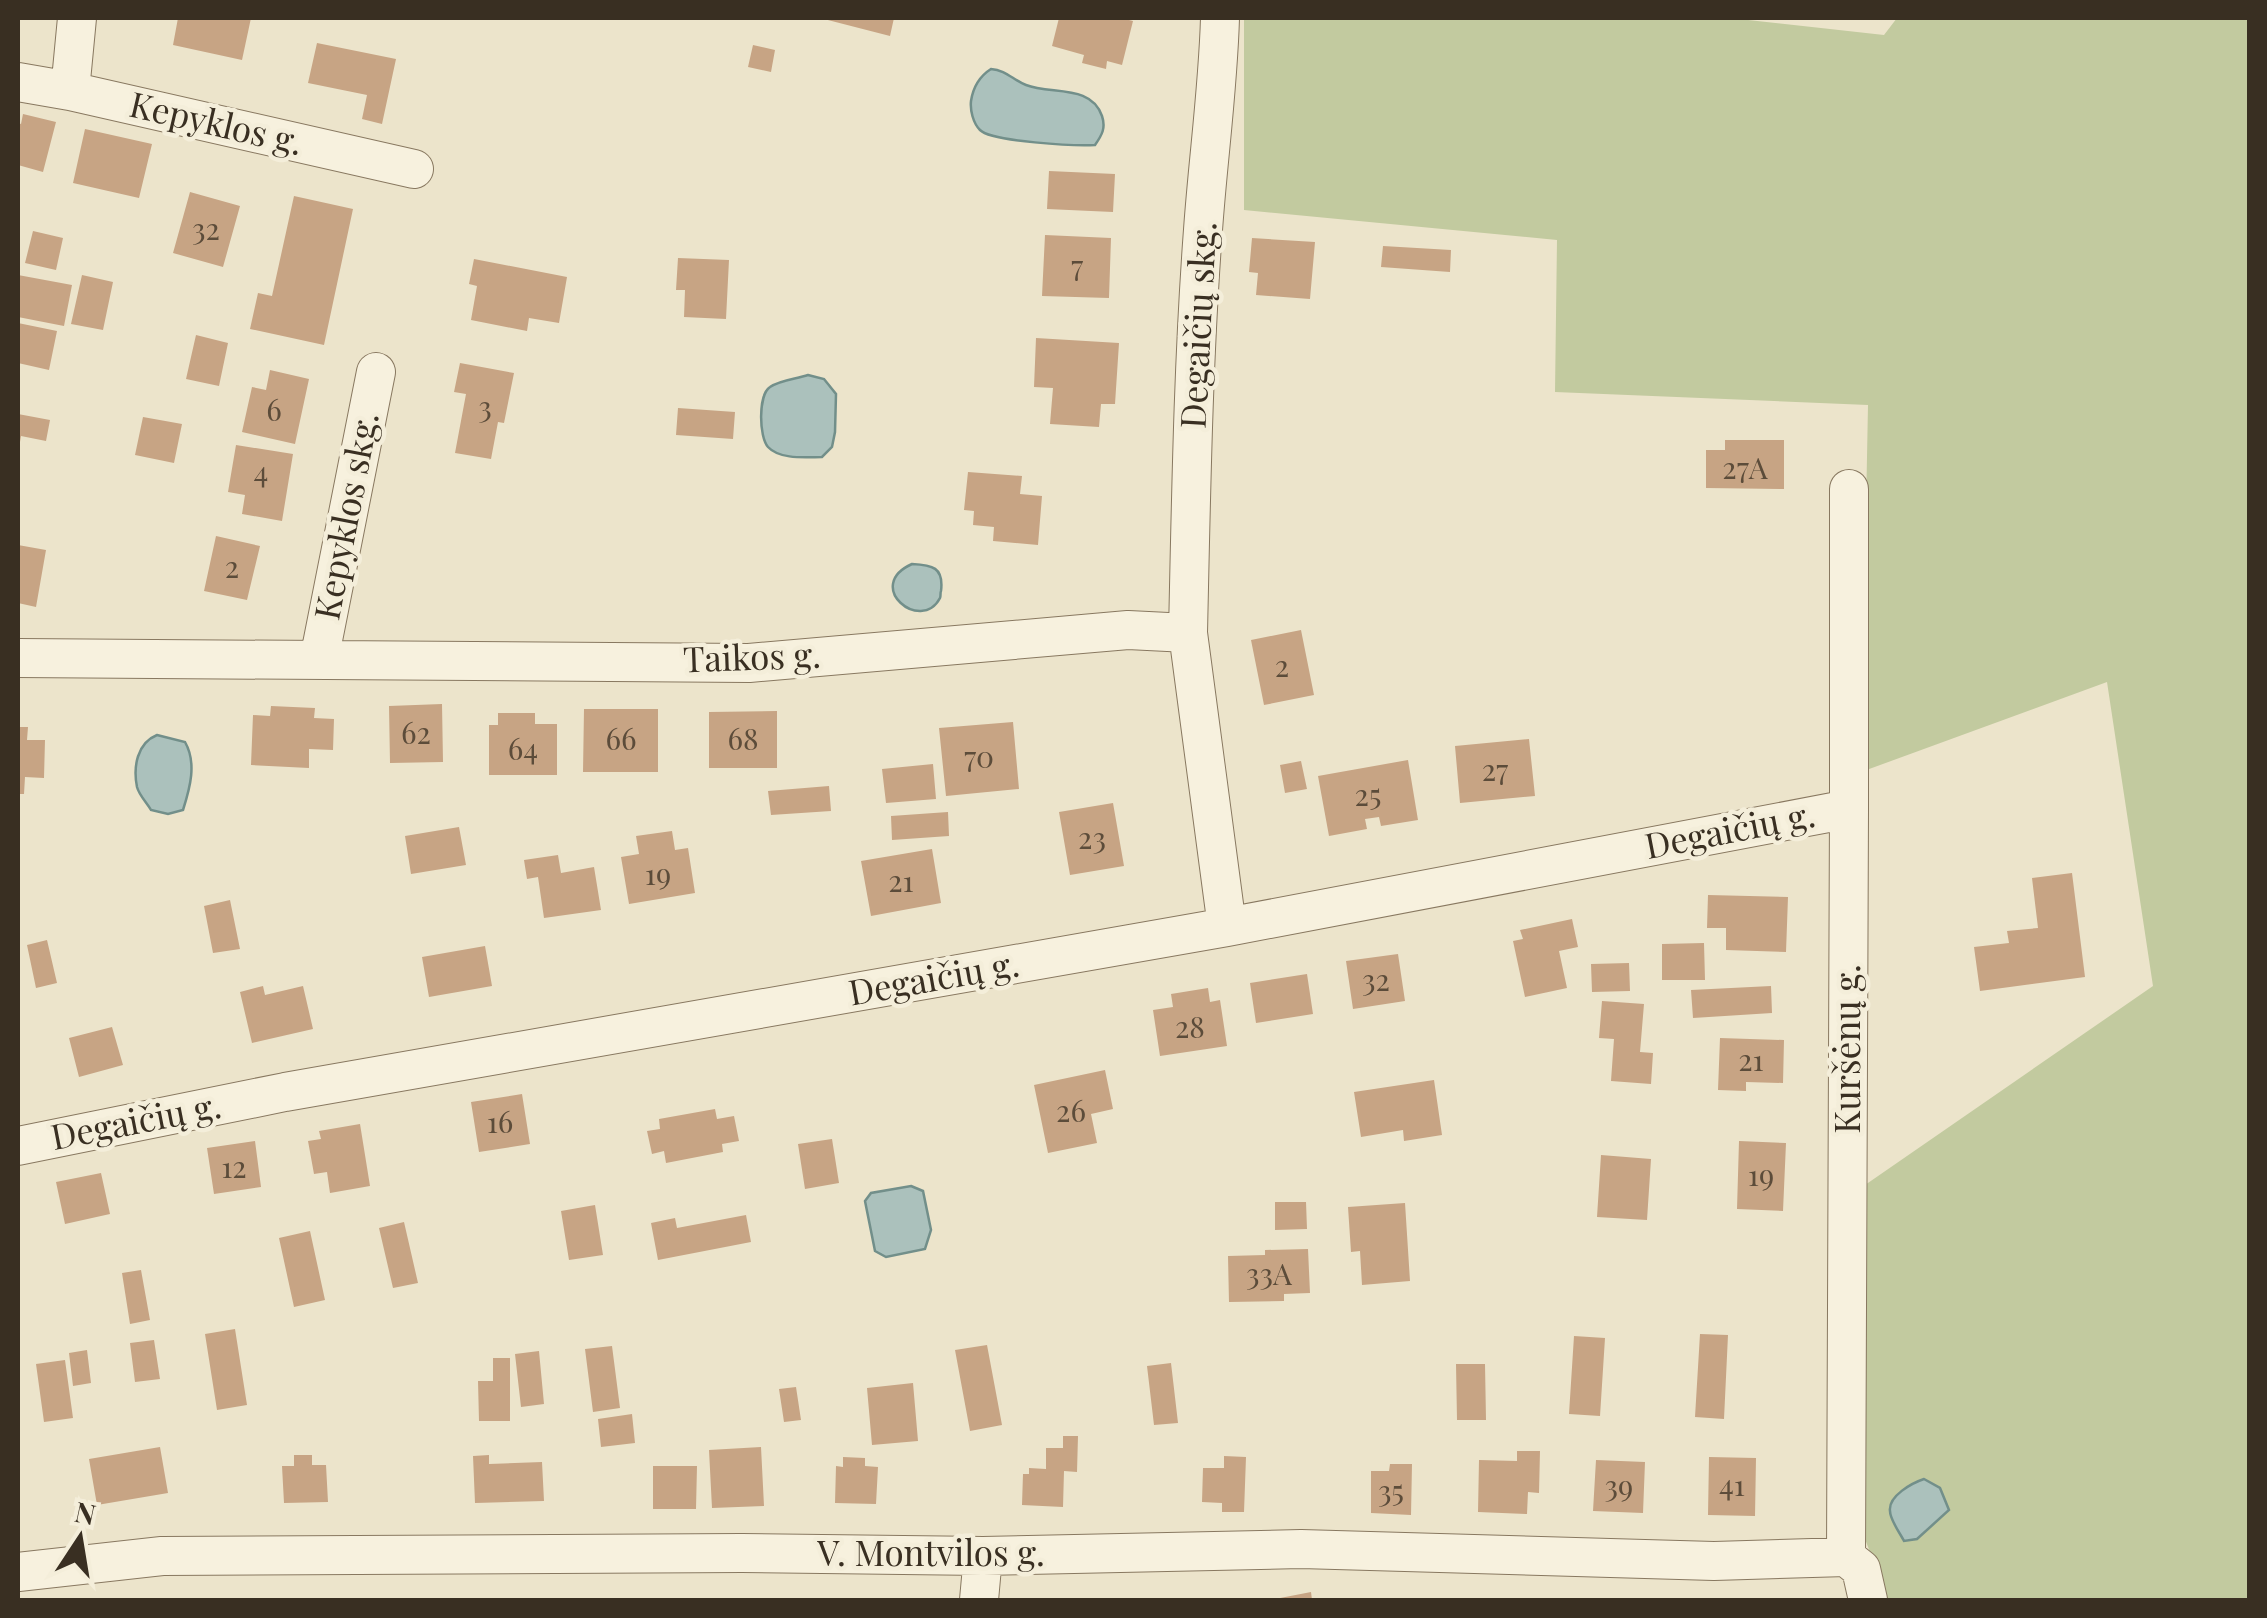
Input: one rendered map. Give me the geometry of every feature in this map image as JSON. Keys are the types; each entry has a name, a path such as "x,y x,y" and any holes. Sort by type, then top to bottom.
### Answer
{"street":[{"path":"70,91 77,18"},
{"name":"Degaičių skg.","path":"1188,633 1203,229 1220,18"},
{"name":"Kepyklos g.","path":"18,82 414,169"},
{"name":"Kepyklos skg.","path":"319,660 376,372"},
{"name":"Kuršėnų g.","path":"1848,489 1846,1557 1860,1569 1868,1600"},
{"name":"Taikos g.","path":"18,658 749,662 1128,630 1188,633"},
{"path":"1188,633 1227,927"},
{"name":"Degaičių g.","path":"18,1146 285,1092 1227,927 1850,809"},
{"name":"V. Montvilos g.","path":"18,1572 162,1556 983,1556 1301,1549 1714,1562 1846,1557"},
{"path":"979,1600 983,1556"}],"green space":[{"path":"1244,18 1730,18 1884,35 1897,18 2249,18 2249,1600 1885,1600 1855,1513 1852,1194 2153,986 2107,682 1861,772 1868,405 1555,392 1557,240 1244,210"}],"water":[{"path":"991,69 1026,85 1089,99 1103,120 1103,131 1095,145 1017,140 980,130 972,116 971,101 978,83"},
{"path":"808,375 824,379 836,394 832,447 822,457 779,454 768,447 763,435 763,398 770,387"},
{"path":"912,564 931,567 941,577 940,597 931,608 910,609 894,594 898,573"},
{"path":"157,735 185,742 191,758 183,810 168,814 151,810 137,787 136,764 141,750"},
{"path":"911,1186 923,1191 931,1230 925,1249 886,1257 875,1251 865,1201 871,1193"},
{"path":"1924,1479 1940,1488 1949,1510 1917,1539 1904,1541 1890,1505 1902,1491"}],"building":[{"path":"178,18 251,18 242,60 173,45"},
{"path":"820,18 894,18 890,36"},
{"path":"1059,18 1133,21 1122,65 1107,61 1106,69 1082,63 1084,55 1052,46"},
{"path":"317,43 396,59 382,124 362,119 367,95 308,83"},
{"path":"753,45 775,50 771,72 748,67"},
{"path":"23,114 56,122 43,172 18,165 18,123 21,124"},
{"path":"85,129 152,144 139,198 73,183"},
{"path":"1049,171 1115,174 1113,212 1047,209"},
{"path":"190,192 240,206 223,267 173,253"},
{"path":"294,196 353,209 324,345 250,329 258,293 272,296"},
{"path":"33,231 63,238 56,270 25,263"},
{"path":"1045,235 1111,238 1109,298 1042,296"},
{"path":"1252,238 1315,242 1310,299 1256,295 1258,273 1249,272"},
{"path":"1383,246 1451,250 1450,272 1381,267"},
{"path":"678,258 729,260 726,319 684,317 685,290 676,290"},
{"path":"474,259 567,277 559,323 529,318 527,331 471,320 477,286 469,284"},
{"path":"18,275 72,285 64,326 18,317"},
{"path":"82,275 113,282 103,330 71,324"},
{"path":"18,323 57,331 49,370 18,363"},
{"path":"196,335 228,343 219,386 186,379"},
{"path":"1036,338 1119,343 1115,404 1101,404 1099,427 1050,424 1053,388 1034,387"},
{"path":"460,363 514,373 504,423 498,422 491,459 455,453 466,394 454,392"},
{"path":"270,370 309,379 295,444 242,432 252,387 266,390"},
{"path":"678,408 735,412 733,439 676,435"},
{"path":"18,414 50,420 46,441 21,436 19,448"},
{"path":"143,417 182,424 174,463 135,455"},
{"path":"1725,440 1784,440 1784,489 1706,488 1706,450 1725,450"},
{"path":"236,445 293,454 282,521 242,514 245,495 228,492"},
{"path":"968,472 1022,476 1020,494 1042,496 1038,545 993,541 994,527 973,525 974,511 964,510"},
{"path":"216,536 260,546 247,600 204,591"},
{"path":"18,545 46,550 36,607 18,603"},
{"path":"1301,630 1314,695 1264,705 1251,640"},
{"path":"442,704 443,762 390,763 389,706"},
{"path":"271,706 315,708 314,718 334,719 333,750 309,749 309,768 251,765 253,715 270,716"},
{"path":"584,709 658,709 658,772 583,772"},
{"path":"777,711 777,768 709,768 709,712"},
{"path":"498,713 535,713 535,724 557,724 557,775 489,775 489,725 498,725"},
{"path":"1013,722 1019,789 946,796 939,728"},
{"path":"18,727 28,727 27,740 45,740 44,778 25,777 24,794 18,794"},
{"path":"1529,739 1535,796 1460,803 1455,746"},
{"path":"1408,760 1418,820 1381,826 1379,817 1365,819 1367,829 1329,836 1318,776"},
{"path":"1301,761 1307,789 1285,793 1280,765"},
{"path":"933,764 936,799 886,803 882,769"},
{"path":"829,786 831,811 771,815 768,791"},
{"path":"1113,803 1124,866 1070,875 1059,812"},
{"path":"948,812 949,836 892,840 891,816"},
{"path":"459,827 466,865 411,874 405,836"},
{"path":"672,831 675,850 688,848 695,893 629,904 621,857 639,854 636,836"},
{"path":"932,849 941,903 871,916 861,861"},
{"path":"558,855 561,873 594,867 601,910 544,918 538,877 527,879 524,860"},
{"path":"2072,873 2085,977 1980,991 1974,947 2009,943 2007,931 2038,928 2032,878"},
{"path":"1708,895 1788,897 1786,952 1726,950 1726,928 1707,928"},
{"path":"230,900 240,949 213,953 204,906"},
{"path":"1572,919 1578,947 1559,951 1567,988 1525,997 1513,941 1523,939 1520,930"},
{"path":"47,940 57,983 36,988 27,945"},
{"path":"1704,943 1705,980 1662,980 1662,944"},
{"path":"485,946 492,986 429,997 422,957"},
{"path":"1398,954 1405,1001 1353,1009 1346,961"},
{"path":"1629,963 1630,991 1592,992 1591,964"},
{"path":"1307,974 1313,1014 1256,1023 1250,983"},
{"path":"263,986 265,995 303,986 313,1029 252,1043 240,992"},
{"path":"1771,986 1772,1013 1693,1018 1691,990"},
{"path":"1208,988 1210,1002 1220,1000 1227,1046 1160,1056 1153,1010 1173,1007 1171,994"},
{"path":"1602,1001 1644,1004 1640,1052 1653,1053 1651,1084 1611,1081 1614,1039 1599,1038"},
{"path":"112,1027 123,1065 79,1077 69,1038"},
{"path":"1720,1038 1784,1040 1783,1083 1746,1082 1746,1091 1718,1090"},
{"path":"1105,1070 1113,1109 1091,1114 1097,1143 1048,1153 1034,1085"},
{"path":"1434,1080 1442,1135 1404,1141 1403,1130 1361,1137 1354,1092"},
{"path":"522,1094 530,1144 479,1152 471,1102"},
{"path":"715,1109 717,1119 734,1116 739,1141 722,1144 723,1152 666,1163 664,1151 652,1154 647,1131 660,1129 659,1119"},
{"path":"360,1124 370,1186 330,1193 327,1172 314,1174 308,1141 321,1139 319,1131"},
{"path":"832,1139 839,1183 805,1189 798,1144"},
{"path":"255,1141 261,1187 214,1194 207,1148"},
{"path":"1739,1141 1786,1143 1783,1211 1737,1209"},
{"path":"1601,1155 1651,1159 1647,1220 1597,1217"},
{"path":"101,1173 110,1214 65,1224 56,1182"},
{"path":"1275,1202 1306,1202 1307,1229 1275,1230"},
{"path":"1405,1203 1410,1281 1362,1285 1360,1251 1351,1252 1348,1207"},
{"path":"595,1205 603,1255 569,1260 561,1211"},
{"path":"746,1215 751,1242 658,1260 651,1223 675,1218 677,1228"},
{"path":"404,1222 418,1283 393,1288 379,1228"},
{"path":"310,1231 325,1300 294,1307 279,1238"},
{"path":"1308,1249 1310,1293 1284,1294 1284,1301 1229,1302 1228,1256"},
{"path":"141,1270 150,1320 130,1324 122,1273"},
{"path":"235,1329 247,1405 217,1410 205,1334"},
{"path":"1700,1334 1728,1335 1724,1419 1695,1417"},
{"path":"1574,1336 1605,1338 1600,1416 1569,1414"},
{"path":"154,1340 160,1379 135,1382 130,1343"},
{"path":"987,1345 1002,1425 970,1431 955,1350"},
{"path":"612,1346 620,1408 593,1412 585,1349"},
{"path":"87,1350 91,1383 73,1386 69,1353"},
{"path":"539,1351 544,1404 521,1407 515,1354"},
{"path":"493,1358 510,1358 510,1421 479,1421 478,1381 493,1381"},
{"path":"65,1360 73,1418 44,1422 36,1364"},
{"path":"1171,1363 1178,1423 1154,1425 1147,1366"},
{"path":"1456,1364 1485,1364 1486,1420 1457,1420"},
{"path":"913,1383 918,1441 872,1445 867,1388"},
{"path":"796,1387 801,1420 784,1422 779,1389"},
{"path":"632,1414 635,1443 601,1447 598,1419"},
{"path":"1063,1436 1078,1436 1077,1472 1064,1471 1063,1507 1022,1505 1023,1474 1029,1474 1029,1468 1046,1469 1046,1448 1063,1448"},
{"path":"160,1447 168,1493 97,1505 89,1459"},
{"path":"761,1447 764,1506 712,1508 709,1450"},
{"path":"1517,1451 1540,1451 1539,1493 1528,1492 1527,1514 1478,1512 1479,1460 1517,1461"},
{"path":"294,1455 312,1455 312,1465 326,1465 328,1502 284,1503 282,1466 294,1466"},
{"path":"489,1455 489,1464 542,1462 544,1501 475,1503 473,1456"},
{"path":"1224,1456 1246,1457 1244,1512 1222,1512 1222,1503 1202,1502 1203,1468 1224,1468"},
{"path":"843,1457 865,1458 865,1466 878,1467 876,1504 835,1503 836,1466 843,1467"},
{"path":"1709,1457 1756,1458 1755,1516 1708,1515"},
{"path":"1596,1460 1645,1462 1643,1513 1593,1511"},
{"path":"1390,1464 1412,1464 1411,1515 1371,1513 1371,1471 1389,1471"},
{"path":"653,1466 697,1466 696,1509 653,1509"},
{"path":"1311,1592 1312,1600 1275,1600 1275,1599"}]}
